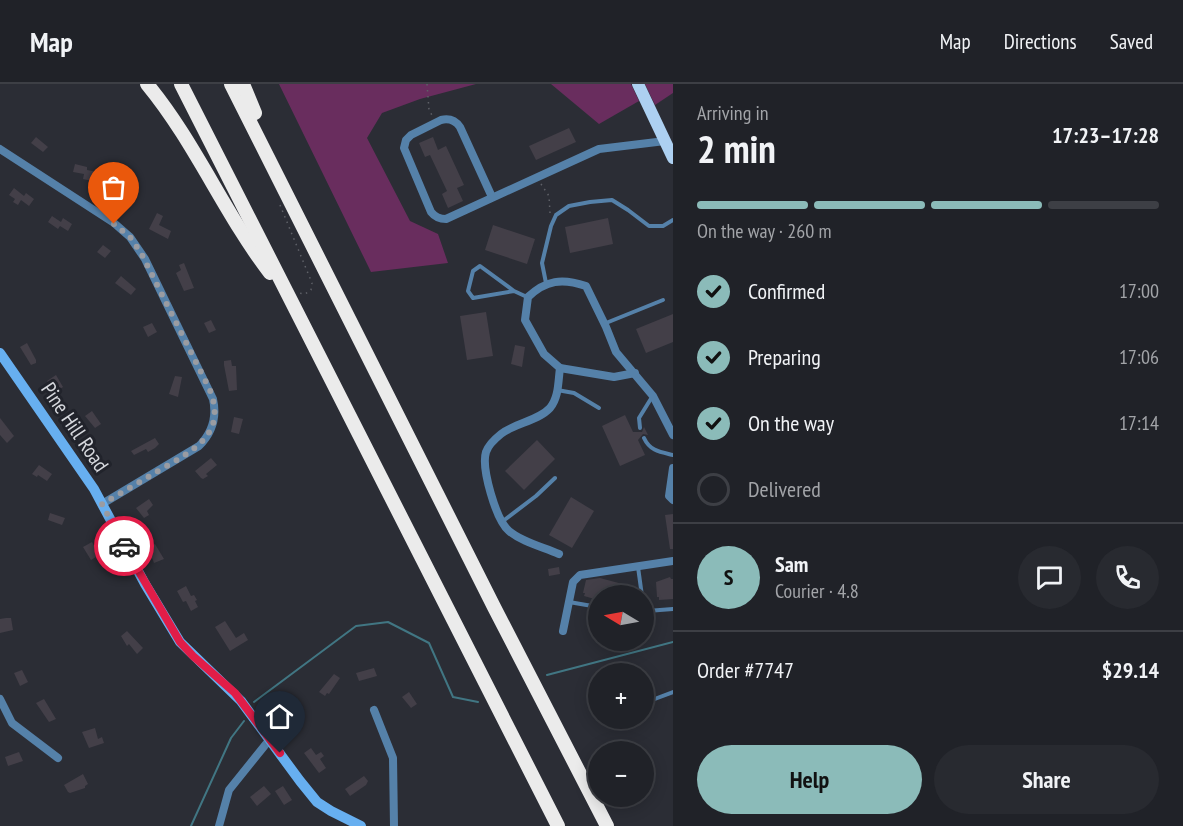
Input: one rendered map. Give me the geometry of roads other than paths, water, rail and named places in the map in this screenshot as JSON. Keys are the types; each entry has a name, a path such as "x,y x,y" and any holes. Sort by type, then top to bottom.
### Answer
{"highway":[{"path":"147,84 190,145 260,260 292,303"},
{"path":"181,84 558,826"},
{"path":"231,84 494,607 607,826"},
{"path":"243,84 313,247"}],"main road":[{"path":"638,84 673,158"}],"street":[{"path":"492,197 458,124 454,121 446,119 411,135 406,140 404,148 434,215 446,219 599,149 665,141"},
{"path":"0,148 130,237 145,259 213,399 215,415 212,426 207,437 199,446 102,504"},
{"path":"634,373 614,377 560,368 544,354 525,320 528,297 546,283 569,280 586,286 605,323 616,352 634,373 652,396 673,435"},
{"name":"Pine Hill Road","path":"0,353 102,504 174,634 193,656 235,693 317,802 347,823 361,826"},
{"path":"559,554 524,540 508,530 502,521 485,464 487,451 501,434 548,410 556,398 560,368"},
{"path":"673,468 669,496 673,500"},
{"path":"563,631 573,582 580,575 673,561"},
{"path":"0,699 12,723 58,758"},
{"path":"374,710 393,758 394,826"},
{"path":"219,826 229,790 270,740"}],"lane":[{"path":"546,283 542,263 551,226 556,215 569,206 605,200 617,203 649,226 663,226 673,220"},
{"path":"514,291 473,298 468,291 473,271 480,266 514,291 528,297"},
{"path":"605,323 663,300"},
{"path":"557,390 574,393 599,408"},
{"path":"640,428 639,418 652,396"},
{"path":"644,438 647,445 657,452 673,455"},
{"path":"502,521 536,496 555,478"},
{"path":"638,566 641,585"},
{"path":"568,602 588,605"},
{"path":"654,610 673,609"},
{"path":"654,699 673,692"}],"waterway":[{"path":"254,702 356,626 388,622 429,643 453,697 478,702"},
{"path":"547,675 673,642"},
{"path":"191,826 231,738 244,721"}]}
